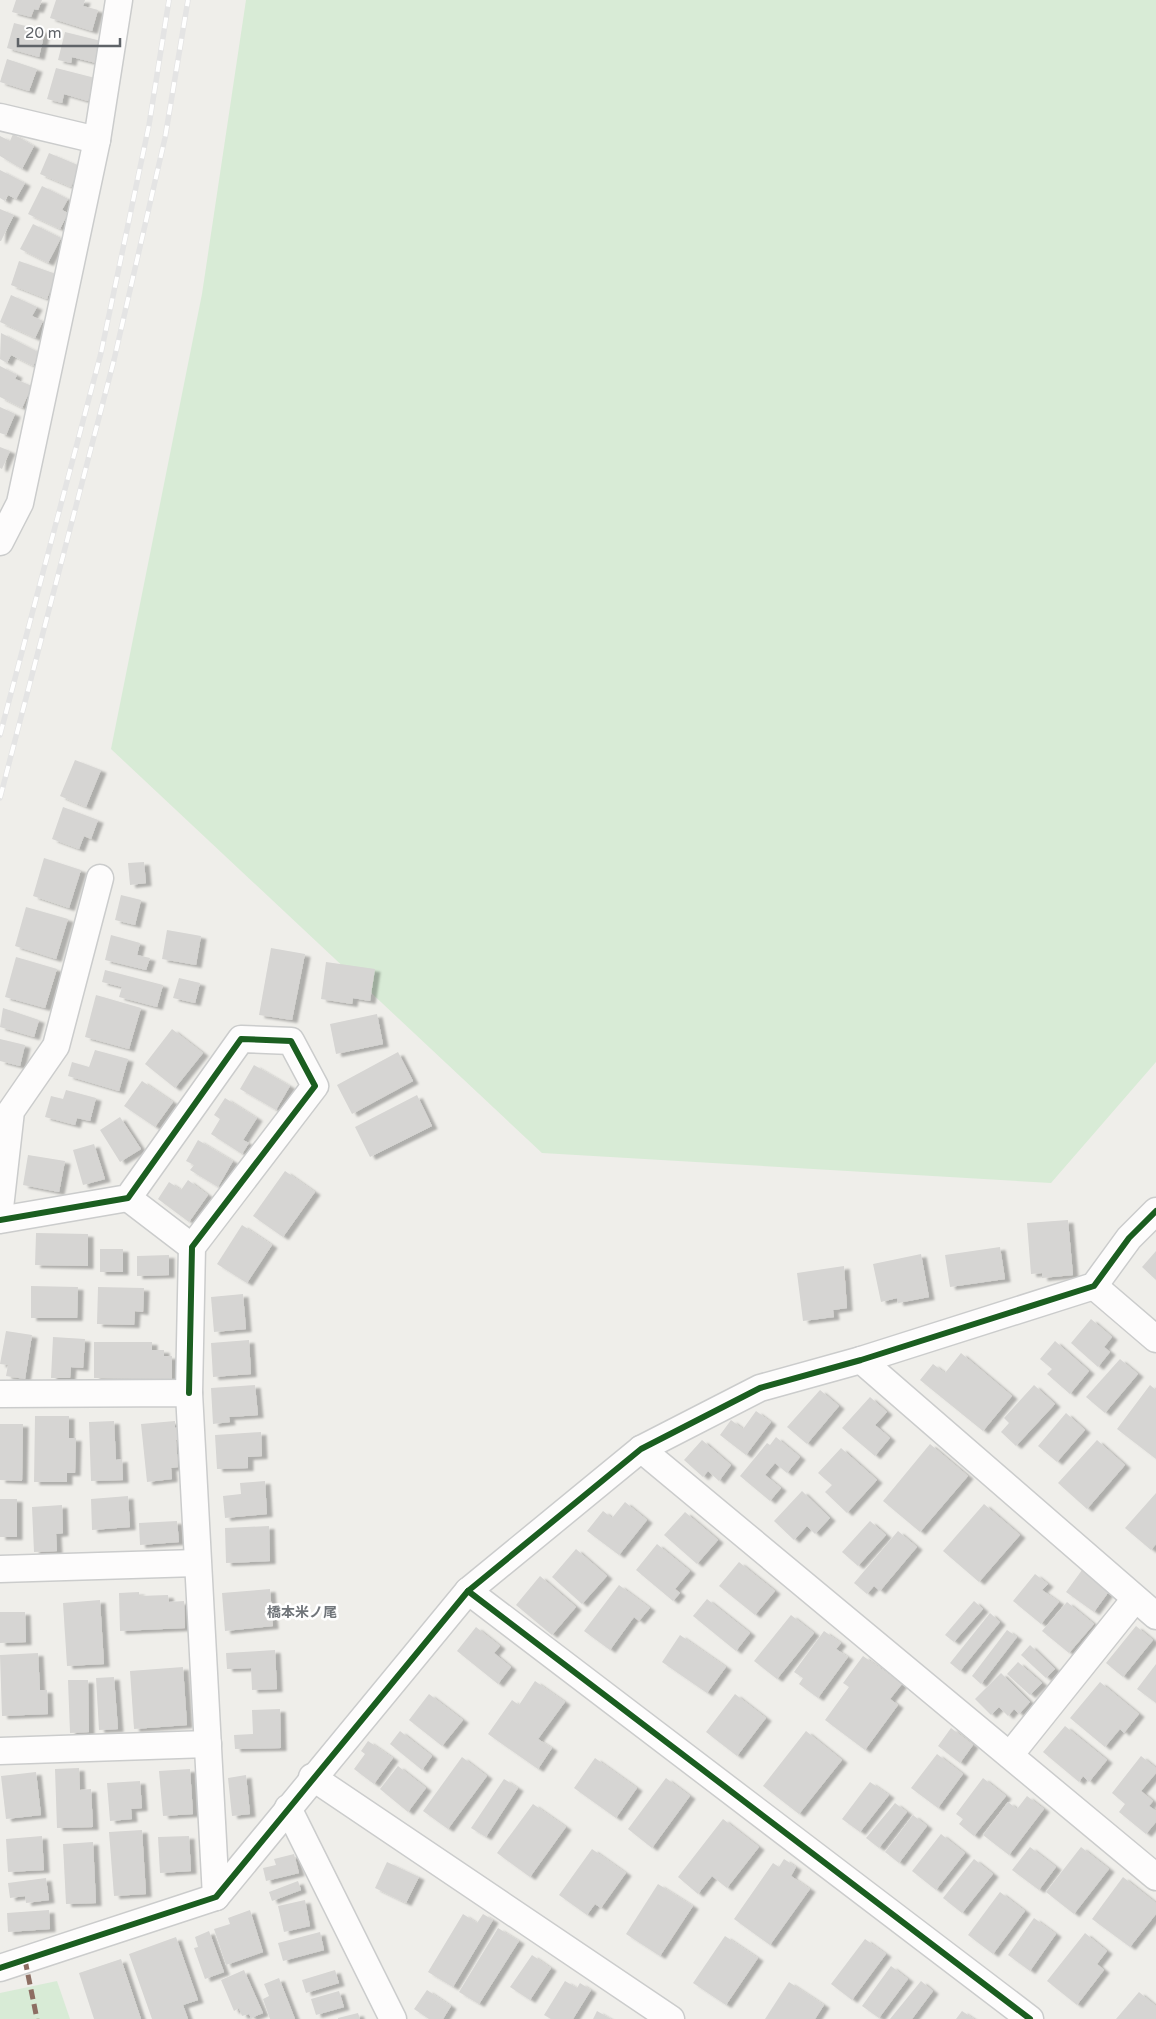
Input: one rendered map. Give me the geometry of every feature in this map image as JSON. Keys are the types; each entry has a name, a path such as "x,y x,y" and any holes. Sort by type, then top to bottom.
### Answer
{"street":[{"path":"0,542 20,503 97,140 119,0"},
{"path":"0,117 97,140"},
{"path":"0,1208 12,1111 56,1046 100,878"},
{"path":"0,1220 128,1198 241,1039 291,1041 314,1086 192,1247 189,1393 216,1896"},
{"path":"128,1198 192,1247"},
{"path":"0,1968 216,1896 468,1591 641,1449 760,1388 861,1360 1094,1286 1129,1238 1156,1211"},
{"path":"1094,1286 1156,1340"},
{"path":"861,1360 1156,1616"},
{"path":"0,1394 189,1393"},
{"path":"641,1449 1156,1877"},
{"path":"0,1569 197,1563"},
{"path":"468,1591 1030,2019"},
{"path":"1010,1755 1135,1599"},
{"path":"0,1751 208,1744"},
{"path":"312,1778 671,2019"},
{"path":"288,1808 393,2019"}],"green space":[{"path":"246,0 1156,0 1156,1062 1051,1183 542,1153 111,749 202,294"},
{"path":"57,1981 70,2019 0,2019 0,1993"}],"building":[{"path":"16,0 42,0 38,10 34,9 31,17 12,12"},
{"path":"56,0 85,0 83,6 98,10 92,31 50,18"},
{"path":"14,23 45,31 39,57 7,48"},
{"path":"65,32 101,41 96,63 72,57 71,63 58,60"},
{"path":"7,59 37,69 29,91 0,82"},
{"path":"56,68 95,78 88,101 64,94 62,103 47,99"},
{"path":"13,134 34,146 22,169 0,156 0,136 10,141"},
{"path":"49,153 80,166 71,187 40,174"},
{"path":"0,170 25,183 16,199 8,195 5,201 0,198"},
{"path":"42,186 68,199 62,210 68,213 60,229 28,214"},
{"path":"0,209 14,215 1,241 0,241"},
{"path":"33,224 61,238 48,263 20,249"},
{"path":"19,261 56,274 47,299 11,285"},
{"path":"11,295 37,307 32,316 43,321 35,338 0,322"},
{"path":"1,333 40,353 33,366 11,355 7,363 0,359"},
{"path":"0,366 17,375 15,379 32,386 22,408 0,397"},
{"path":"0,407 15,414 6,435 0,433"},
{"path":"0,447 10,451 2,469 0,468"},
{"path":"75,760 101,770 86,807 60,796"},
{"path":"63,807 98,820 91,839 84,836 79,849 52,839"},
{"path":"44,858 81,870 69,908 33,896"},
{"path":"144,862 146,883 130,885 128,863"},
{"path":"121,895 141,900 135,925 115,920"},
{"path":"26,907 68,919 56,959 15,946"},
{"path":"167,930 201,936 196,965 162,959"},
{"path":"111,935 140,943 137,955 150,958 146,970 105,960"},
{"path":"271,948 305,954 292,1020 259,1015"},
{"path":"16,957 57,969 45,1008 5,997"},
{"path":"326,962 375,969 370,1001 353,998 352,1004 321,999"},
{"path":"105,970 163,985 157,1007 119,997 122,987 102,982"},
{"path":"179,978 200,983 195,1003 173,998"},
{"path":"96,995 141,1008 129,1049 85,1037"},
{"path":"3,1008 39,1020 34,1037 0,1027"},
{"path":"377,1014 383,1044 336,1054 330,1024"},
{"path":"172,1029 203,1053 175,1088 145,1064"},
{"path":"0,1039 25,1045 20,1066 0,1061"},
{"path":"95,1050 128,1059 119,1091 68,1076 72,1062 89,1067"},
{"path":"398,1052 413,1081 352,1114 337,1085"},
{"path":"254,1065 290,1086 276,1110 240,1089"},
{"path":"142,1081 173,1102 155,1127 124,1106"},
{"path":"66,1090 96,1098 90,1121 77,1118 75,1125 45,1117 51,1096 63,1099"},
{"path":"417,1095 432,1126 370,1157 355,1127"},
{"path":"225,1098 257,1118 243,1140 249,1143 242,1154 211,1134 220,1119 214,1115"},
{"path":"120,1117 141,1149 120,1162 100,1130"},
{"path":"198,1140 233,1161 218,1187 190,1170 194,1165 186,1161"},
{"path":"94,1144 105,1179 83,1185 73,1150"},
{"path":"28,1155 65,1161 59,1192 23,1185"},
{"path":"285,1171 315,1192 283,1237 253,1216"},
{"path":"188,1180 208,1195 189,1222 158,1199 169,1182 181,1190"},
{"path":"1068,1220 1073,1275 1042,1278 1042,1273 1031,1274 1027,1223"},
{"path":"242,1225 272,1245 247,1283 217,1264"},
{"path":"36,1233 88,1234 88,1266 35,1265"},
{"path":"1000,1247 1005,1279 950,1287 945,1255"},
{"path":"100,1249 123,1249 123,1272 100,1272"},
{"path":"1156,1251 1156,1280 1142,1267"},
{"path":"921,1254 929,1297 898,1303 897,1298 881,1302 873,1264"},
{"path":"169,1255 169,1275 137,1276 137,1256"},
{"path":"844,1266 847,1308 833,1310 834,1317 803,1321 797,1273"},
{"path":"31,1286 78,1287 77,1318 31,1318"},
{"path":"98,1287 144,1288 143,1312 135,1311 134,1325 97,1324"},
{"path":"243,1294 246,1329 214,1332 211,1297"},
{"path":"1091,1319 1112,1337 1104,1347 1110,1352 1098,1367 1071,1343"},
{"path":"6,1331 32,1335 25,1379 6,1376 8,1365 0,1364"},
{"path":"53,1337 85,1339 83,1368 71,1367 70,1378 51,1378"},
{"path":"249,1340 251,1374 213,1377 211,1343"},
{"path":"1055,1341 1089,1371 1070,1394 1047,1374 1052,1369 1040,1359"},
{"path":"94,1342 152,1342 152,1350 164,1350 164,1356 172,1356 172,1379 94,1378"},
{"path":"961,1353 1012,1396 983,1431 920,1380 933,1364 945,1373"},
{"path":"1120,1359 1138,1374 1105,1413 1086,1397"},
{"path":"255,1385 258,1415 229,1417 230,1422 213,1424 211,1388"},
{"path":"1034,1385 1055,1404 1016,1446 1001,1432 1009,1423 1004,1418"},
{"path":"1150,1385 1156,1390 1156,1459 1117,1429"},
{"path":"820,1390 839,1406 807,1444 787,1427"},
{"path":"870,1397 887,1412 875,1425 890,1438 875,1456 842,1428"},
{"path":"756,1411 771,1422 746,1455 720,1435 731,1420 743,1429"},
{"path":"1066,1413 1085,1430 1057,1462 1038,1446"},
{"path":"35,1416 69,1416 69,1438 76,1438 75,1473 67,1473 67,1482 34,1482"},
{"path":"114,1421 116,1460 122,1459 123,1480 91,1481 89,1422"},
{"path":"175,1421 175,1428 179,1427 180,1440 176,1440 178,1467 171,1468 172,1479 147,1482 141,1424"},
{"path":"0,1424 23,1424 22,1481 0,1480"},
{"path":"261,1432 262,1456 248,1457 248,1468 217,1469 215,1435"},
{"path":"776,1437 800,1457 787,1473 775,1463 765,1475 781,1488 770,1501 740,1476 767,1443 770,1445"},
{"path":"702,1440 731,1465 719,1481 708,1471 703,1477 684,1460"},
{"path":"1097,1440 1125,1465 1087,1509 1058,1483"},
{"path":"930,1444 968,1476 920,1532 883,1501"},
{"path":"841,1448 877,1480 847,1513 825,1492 832,1485 818,1473"},
{"path":"265,1481 267,1514 225,1518 223,1496 241,1494 240,1483"},
{"path":"802,1491 830,1518 815,1534 807,1526 794,1540 774,1521"},
{"path":"1156,1493 1156,1544 1151,1550 1125,1528"},
{"path":"128,1496 130,1527 92,1530 91,1499"},
{"path":"0,1499 17,1499 17,1537 0,1537"},
{"path":"625,1502 647,1520 619,1555 587,1531 603,1511 612,1518"},
{"path":"984,1504 1020,1535 979,1582 943,1551"},
{"path":"62,1505 63,1533 56,1534 57,1551 34,1552 32,1507"},
{"path":"685,1512 718,1540 697,1564 664,1535"},
{"path":"177,1521 179,1542 140,1545 139,1523"},
{"path":"870,1521 886,1535 858,1566 842,1552"},
{"path":"269,1526 270,1561 226,1563 225,1528"},
{"path":"898,1531 917,1547 880,1591 874,1586 867,1594 854,1583"},
{"path":"657,1544 690,1571 675,1589 680,1593 673,1601 636,1570"},
{"path":"576,1549 607,1576 582,1604 552,1577"},
{"path":"739,1562 775,1591 755,1615 719,1586"},
{"path":"1082,1570 1110,1590 1094,1612 1066,1592"},
{"path":"1035,1574 1048,1584 1042,1590 1059,1602 1041,1624 1013,1601"},
{"path":"540,1576 576,1607 552,1635 516,1605"},
{"path":"619,1585 650,1608 639,1621 634,1617 610,1650 584,1631"},
{"path":"270,1589 273,1626 225,1631 222,1593"},
{"path":"139,1592 139,1596 168,1595 169,1602 184,1601 185,1628 120,1631 119,1593"},
{"path":"707,1599 750,1633 736,1651 693,1616"},
{"path":"100,1600 104,1664 67,1666 63,1603"},
{"path":"974,1601 983,1609 954,1642 945,1635"},
{"path":"1067,1602 1094,1624 1069,1653 1042,1631"},
{"path":"0,1612 25,1612 26,1642 0,1643"},
{"path":"990,1613 1000,1622 960,1671 950,1663"},
{"path":"791,1615 814,1633 777,1679 754,1661"},
{"path":"1136,1626 1153,1640 1123,1677 1106,1663"},
{"path":"476,1627 500,1646 494,1653 511,1667 498,1684 457,1651"},
{"path":"1007,1630 1017,1637 981,1684 972,1676"},
{"path":"824,1631 841,1643 836,1649 848,1657 818,1698 799,1684 803,1678 794,1672"},
{"path":"680,1635 726,1667 707,1693 662,1662"},
{"path":"1030,1645 1055,1669 1046,1678 1021,1655"},
{"path":"275,1650 277,1689 252,1690 251,1668 227,1669 226,1653"},
{"path":"38,1653 40,1690 47,1690 48,1714 2,1716 0,1655"},
{"path":"863,1656 902,1684 890,1699 898,1705 865,1750 825,1720 849,1687 843,1683"},
{"path":"1018,1662 1042,1683 1030,1695 1007,1674"},
{"path":"1156,1664 1156,1703 1137,1689"},
{"path":"183,1667 187,1725 134,1729 130,1671"},
{"path":"1001,1673 1030,1702 1019,1714 1014,1709 1008,1716 999,1707 991,1715 975,1699"},
{"path":"114,1677 118,1729 99,1730 96,1678"},
{"path":"68,1680 88,1680 89,1732 70,1733"},
{"path":"535,1681 565,1702 538,1739 552,1748 538,1769 488,1734 512,1700 519,1705"},
{"path":"1100,1682 1139,1714 1124,1733 1120,1729 1105,1747 1070,1718"},
{"path":"429,1694 463,1720 442,1746 409,1720"},
{"path":"735,1694 766,1718 737,1756 706,1732"},
{"path":"280,1709 281,1748 235,1749 234,1735 253,1734 252,1710"},
{"path":"1065,1726 1107,1760 1089,1782 1083,1776 1079,1782 1043,1752"},
{"path":"951,1728 973,1745 960,1763 938,1746"},
{"path":"400,1731 432,1756 422,1770 390,1744"},
{"path":"806,1731 842,1760 799,1814 763,1786"},
{"path":"368,1741 393,1758 374,1784 354,1769 365,1754 361,1751"},
{"path":"937,1754 963,1774 938,1808 911,1788"},
{"path":"1141,1756 1156,1768 1156,1773 1141,1791 1153,1801 1149,1806 1156,1811 1156,1822 1146,1834 1119,1812 1125,1804 1112,1793"},
{"path":"462,1757 487,1776 448,1829 423,1811"},
{"path":"595,1758 637,1788 616,1818 574,1788"},
{"path":"398,1766 426,1788 408,1812 380,1789"},
{"path":"79,1768 80,1790 91,1789 93,1827 57,1828 55,1769"},
{"path":"190,1769 193,1814 163,1816 159,1771"},
{"path":"36,1772 41,1815 6,1819 1,1776"},
{"path":"246,1775 250,1814 232,1816 228,1778"},
{"path":"666,1778 690,1796 652,1848 628,1829"},
{"path":"983,1778 1006,1796 974,1836 959,1824 963,1819 956,1814"},
{"path":"504,1779 518,1788 486,1837 471,1828"},
{"path":"140,1781 142,1808 131,1809 132,1819 110,1821 107,1783"},
{"path":"870,1782 889,1795 860,1832 842,1819"},
{"path":"1027,1796 1044,1809 1009,1855 983,1835 1008,1802 1017,1809"},
{"path":"895,1803 907,1812 879,1848 866,1838"},
{"path":"533,1804 566,1827 530,1877 497,1853"},
{"path":"913,1815 927,1826 899,1863 885,1852"},
{"path":"723,1819 759,1847 727,1888 712,1876 698,1894 678,1877"},
{"path":"142,1830 146,1894 114,1896 109,1832"},
{"path":"941,1834 965,1853 936,1890 912,1871"},
{"path":"42,1836 44,1870 8,1872 6,1839"},
{"path":"189,1836 191,1871 160,1873 158,1837"},
{"path":"93,1842 96,1903 66,1904 63,1844"},
{"path":"1030,1847 1056,1867 1039,1890 1012,1870"},
{"path":"1081,1847 1109,1869 1074,1914 1046,1892"},
{"path":"592,1849 626,1873 601,1908 595,1904 587,1915 559,1895"},
{"path":"294,1854 299,1873 266,1881 263,1868 276,1865 274,1859"},
{"path":"784,1859 796,1867 791,1876 810,1889 770,1945 734,1919 773,1863 779,1867"},
{"path":"974,1859 993,1874 962,1913 943,1898"},
{"path":"387,1862 419,1877 406,1903 375,1888"},
{"path":"1123,1877 1156,1903 1156,1914 1130,1947 1092,1919"},
{"path":"46,1878 49,1900 26,1903 25,1896 10,1898 8,1883"},
{"path":"298,1881 301,1890 272,1901 269,1892"},
{"path":"658,1884 693,1906 660,1956 626,1934"},
{"path":"1000,1892 1025,1911 993,1954 968,1935"},
{"path":"305,1900 310,1926 284,1932 278,1906"},
{"path":"49,1910 50,1929 8,1932 7,1913"},
{"path":"250,1910 263,1952 226,1965 214,1929 230,1924 228,1918"},
{"path":"463,1914 477,1923 483,1914 493,1920 453,1987 428,1972"},
{"path":"1034,1918 1056,1934 1030,1971 1008,1955"},
{"path":"498,1928 519,1941 479,2004 459,1992"},
{"path":"209,1931 224,1972 205,1979 194,1948 198,1947 195,1937"},
{"path":"320,1932 324,1950 283,1961 278,1943"},
{"path":"1085,1933 1107,1951 1097,1964 1104,1970 1077,2005 1047,1981"},
{"path":"725,1936 758,1958 726,2005 693,1983"},
{"path":"176,1937 198,2000 183,2005 188,2019 152,2019 129,1954"},
{"path":"865,1939 886,1954 852,2000 831,1984"},
{"path":"532,1955 551,1968 530,2000 510,1987"},
{"path":"121,1959 141,2019 94,2019 79,1973"},
{"path":"891,1966 908,1979 879,2018 862,2006"},
{"path":"244,1970 263,2013 251,2018 249,2014 242,2016 239,2008 234,2011 221,1980"},
{"path":"335,1970 339,1983 306,1993 302,1980"},
{"path":"279,1978 295,2019 270,2019 263,1999 269,1996 264,1984"},
{"path":"565,1981 577,1988 580,1983 591,1990 573,2019 551,2019 544,2015"},
{"path":"921,1981 933,1991 912,2019 890,2019"},
{"path":"789,1982 824,2005 815,2019 765,2019"},
{"path":"427,1990 451,2006 443,2019 429,2019 414,2009"},
{"path":"339,1991 344,2007 316,2015 311,1999"},
{"path":"1139,1992 1156,2006 1156,2019 1116,2019"},
{"path":"597,2011 611,2019 593,2019"},
{"path":"962,2011 974,2019 956,2019"},
{"path":"358,2013 360,2019 338,2019 338,2018"}],"railway":[{"path":"0,735 101,353 149,125 169,0"},
{"path":"0,798 114,360 165,138 188,0"}],"marked path":[{"path":"25,1960 37,2019"}],"cycle path":[{"path":"0,1220 128,1198 241,1039 291,1041 315,1086 192,1247 189,1393"},
{"path":"0,1968 216,1897 468,1591 641,1449 760,1388 861,1360 1094,1286 1129,1238 1156,1211"},
{"path":"468,1591 1030,2019"}],"district":[{"name":"橋本米ノ尾","path":"302,1612"}]}
